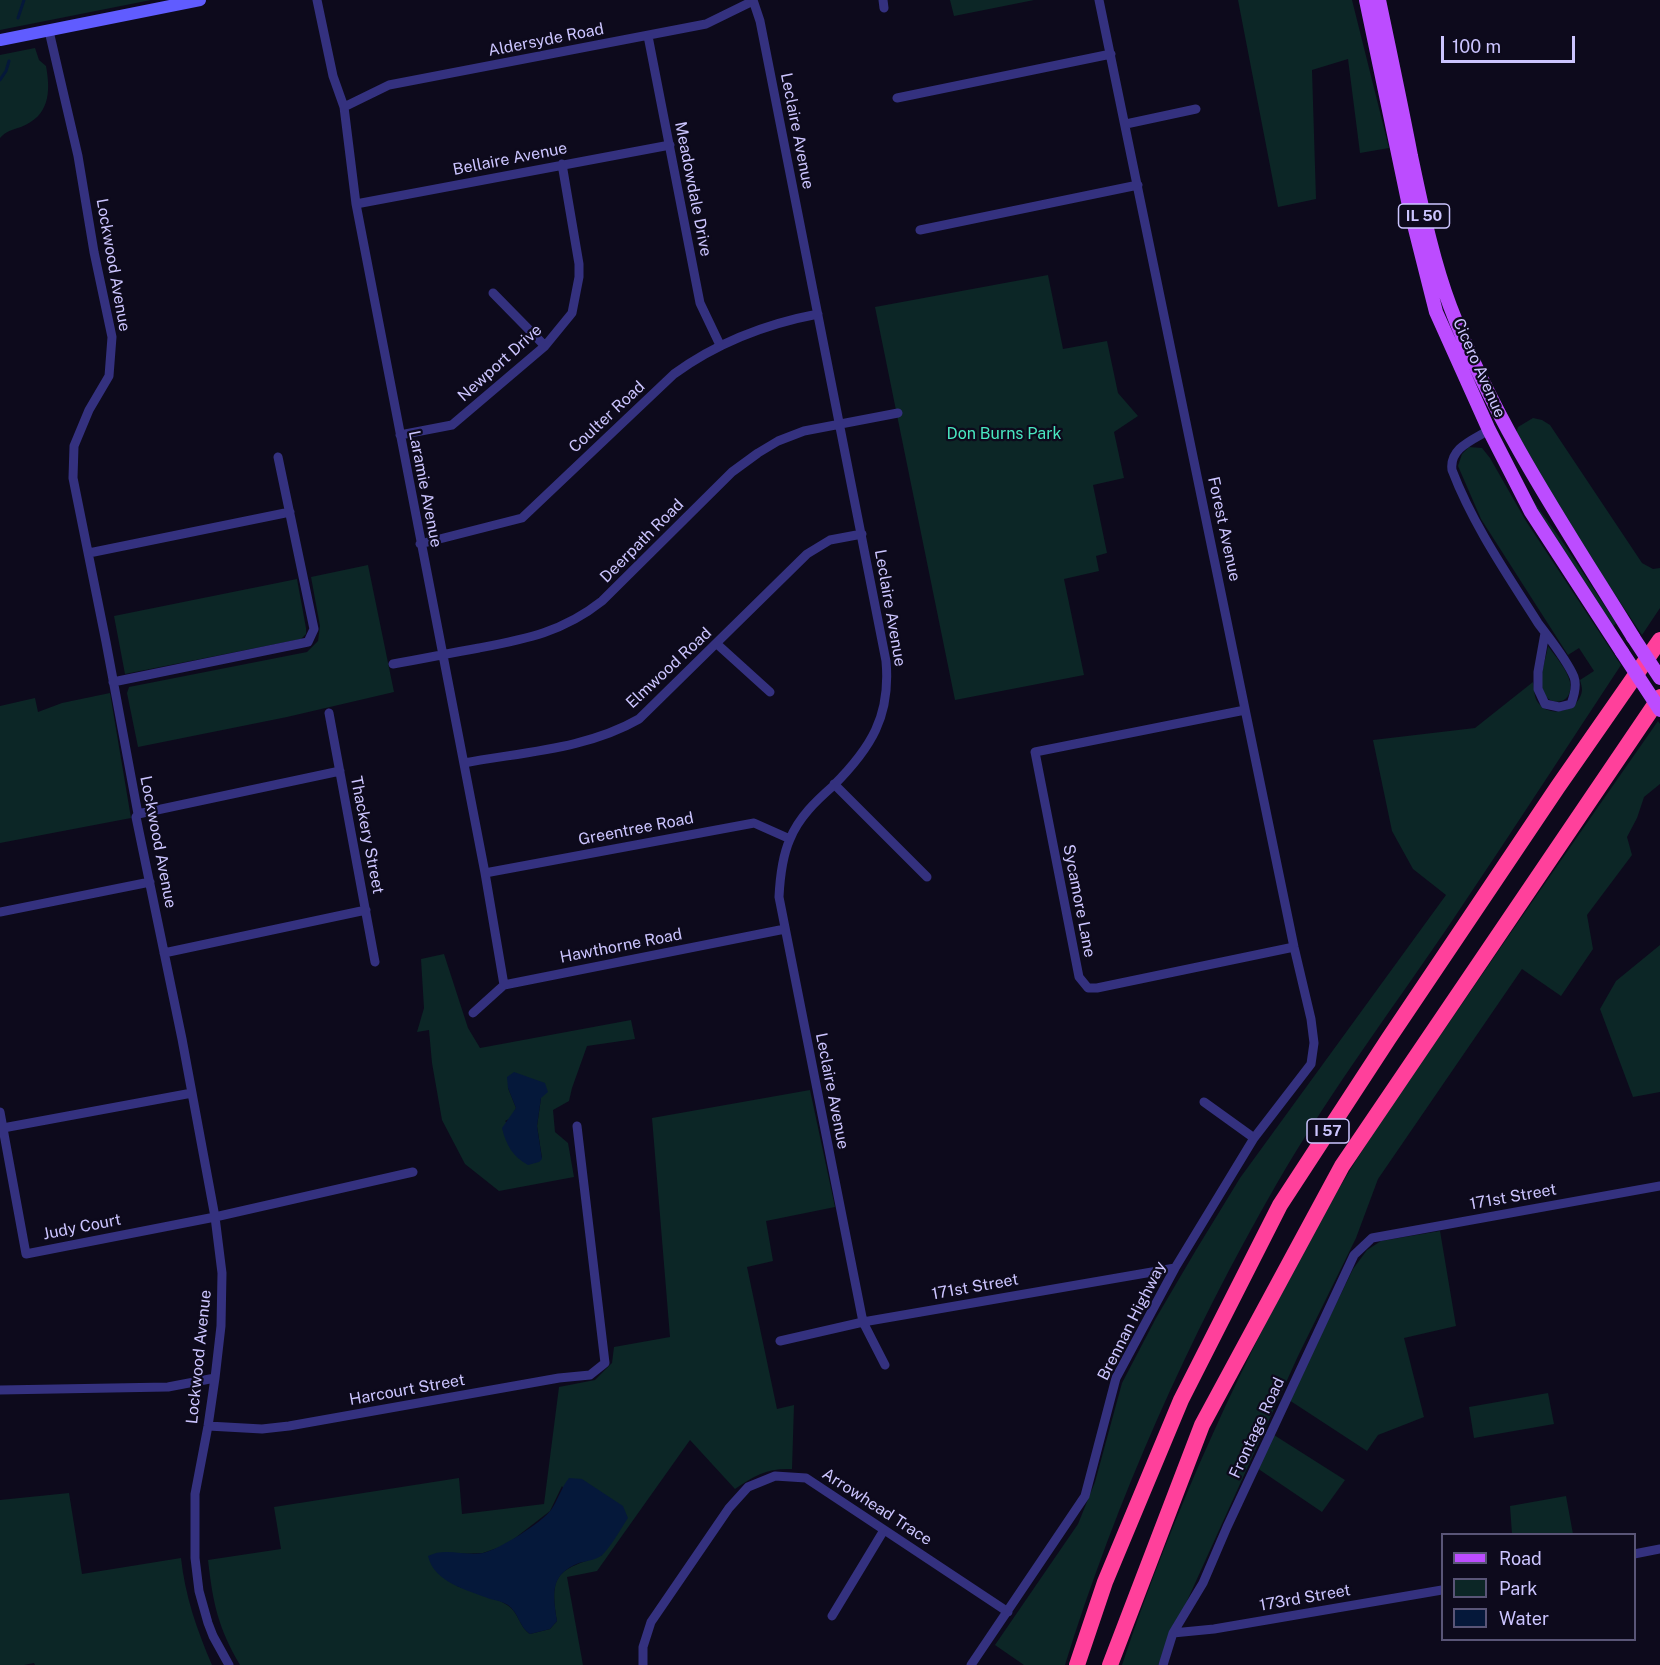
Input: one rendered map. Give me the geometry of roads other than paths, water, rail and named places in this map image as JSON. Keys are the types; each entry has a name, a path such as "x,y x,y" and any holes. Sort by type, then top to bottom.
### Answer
{"highway":[{"name":"I 57","path":"1077,1665 1105,1582 1181,1400 1280,1205 1544,807 1659,642"},
{"name":"I 57","path":"1110,1665 1202,1425 1342,1166 1660,697"}],"main road":[{"path":"0,40 200,0"},
{"name":"Cicero Avenue","path":"1366,0 1408,201 1436,312 1489,430 1531,512 1660,710"},
{"name":"Cicero Avenue","path":"1379,0 1431,244 1450,306 1504,421 1563,525 1660,678"},
{"path":"1489,430 1504,421"}],"street":[{"name":"Laramie Avenue","path":"317,0 333,76 344,107 356,204 420,544 444,655 504,985"},
{"name":"Aldersyde Road","path":"344,107 389,85 716,21 753,0"},
{"name":"Leclaire Avenue","path":"753,0 760,21 886,661 887,688 882,716 875,734 860,756 812,805 790,838 780,880 779,897 864,1322 885,1365"},
{"name":"Forest Avenue","path":"1099,0 1294,947 1311,1019 1314,1043 1311,1064"},
{"name":"Lockwood Avenue","path":"49,31 78,156 94,252 112,337 109,376 89,410 74,446 73,478 138,814 136,817 192,1094 215,1217 222,1273 221,1326 215,1378 195,1494 195,1558 199,1591 208,1623 228,1665"},
{"name":"Meadowdale Drive","path":"648,36 700,303 720,345"},
{"path":"897,98 1111,54"},
{"path":"1126,124 1196,110"},
{"name":"Bellaire Avenue","path":"356,204 669,144"},
{"name":"Newport Drive","path":"400,435 452,425 545,346 572,313 579,277 579,264 562,164"},
{"path":"920,230 1138,185"},
{"path":"493,293 545,346"},
{"name":"Coulter Road","path":"420,544 522,518 674,374 720,345 766,326 818,314"},
{"name":"Deerpath Road","path":"393,664 529,638 563,626 587,613 602,601 732,472 769,446 792,435 898,413"},
{"path":"1489,430 1455,452 1451,462 1452,470 1502,566 1574,678 1575,694 1571,704 1559,707 1545,704 1538,689 1538,672 1545,633"},
{"path":"113,682 308,642 314,629 278,458"},
{"path":"89,553 290,512"},
{"name":"Elmwood Road","path":"464,764 591,740 618,731 639,719 816,547 830,540 862,534"},
{"path":"717,644 770,692"},
{"name":"Sycamore Lane","path":"1245,710 1035,752 1079,977 1088,988 1097,988 1294,947"},
{"name":"Thackery Street","path":"329,713 375,962"},
{"path":"138,814 340,771"},
{"path":"834,784 927,877"},
{"name":"Greentree Road","path":"485,873 754,823 790,838"},
{"path":"0,912 150,882"},
{"path":"164,953 366,910"},
{"name":"Hawthorne Road","path":"504,985 785,929"},
{"path":"473,1013 504,985"},
{"name":"Brennan Highway","path":"971,1665 1085,1496 1116,1378 1175,1268 1254,1138 1311,1064"},
{"path":"3,1128 192,1094"},
{"path":"1204,1102 1254,1138"},
{"name":"Judy Court","path":"0,1112 26,1254 215,1217"},
{"name":"Harcourt Street","path":"208,1426 262,1429 289,1426 559,1378 590,1375 605,1363 577,1126"},
{"path":"215,1217 413,1172"},
{"name":"171st Street","path":"1372,1238 1660,1186"},
{"name":"Frontage Road","path":"1163,1665 1173,1633 1203,1583 1354,1255 1372,1238"},
{"name":"171st Street","path":"780,1341 864,1322 1175,1268"},
{"path":"0,1389 168,1388 215,1378"},
{"name":"Arrowhead Trace","path":"643,1665 643,1647 651,1622 729,1509 748,1487 775,1476 806,1478 1008,1612"},
{"path":"832,1616 884,1530"},
{"path":"1636,1554 1660,1549"},
{"name":"173rd Street","path":"1173,1633 1214,1629 1441,1590"}],"water":[{"path":"514,1072 545,1083 548,1092 541,1098 537,1126 542,1159 528,1165 511,1150 502,1128 516,1108 508,1088 507,1077"},
{"path":"569,1478 582,1479 623,1506 628,1518 601,1556 579,1563 562,1573 555,1586 554,1594 557,1621 550,1629 530,1634 523,1628 515,1612 508,1605 453,1584 437,1573 431,1565 428,1556 434,1553 483,1553 520,1535 539,1522 551,1510"}],"waterway":[{"path":"18,18 24,0"},
{"path":"0,80 9,61"}],"park label":[{"name":"Don Burns Park","path":"1004,434"}]}
